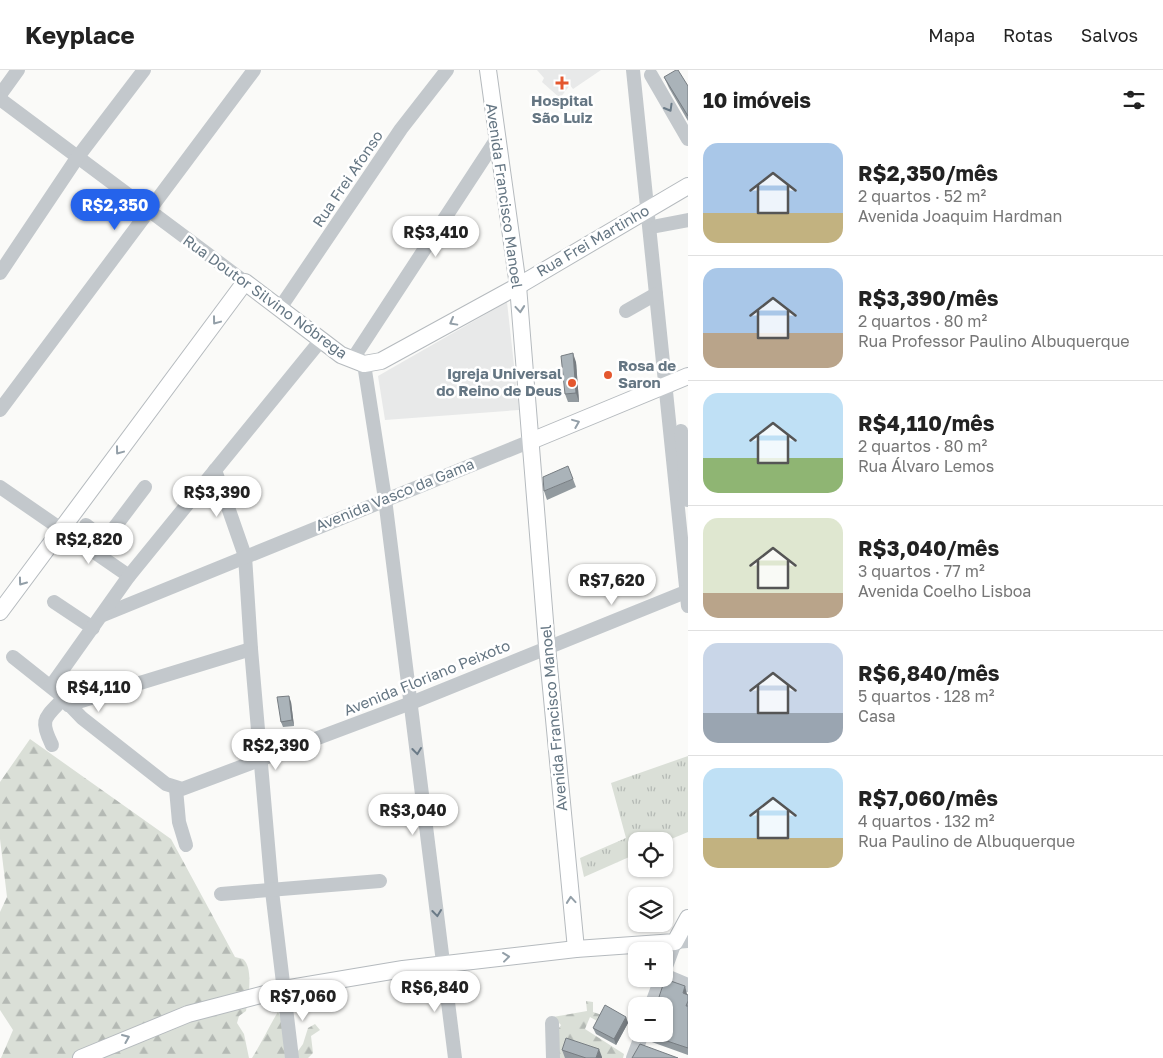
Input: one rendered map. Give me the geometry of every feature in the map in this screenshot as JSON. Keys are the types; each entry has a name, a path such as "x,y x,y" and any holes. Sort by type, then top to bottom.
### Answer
{"main road":[{"name":"Avenida Francisco Manoel","path":"488,70 496,140 518,286 547,646 576,949"},
{"name":"Rua Frei Martinho","path":"358,362 381,361 394,355 518,286 688,186"},
{"name":"Rua Doutor Silvino Nóbrega","path":"245,282 321,340 358,362"},
{"path":"0,612 245,282"},
{"name":"Avenida Vasco da Gama","path":"531,441 677,381"},
{"path":"81,1058 188,1014 284,988 444,965 576,949 681,942 688,918"}],"street":[{"path":"0,95 18,70"},
{"path":"0,273 77,158 144,70"},
{"path":"0,410 254,70"},
{"name":"Rua Frei Afonso","path":"280,308 401,129 446,70"},
{"path":"645,73 688,139"},
{"path":"645,73 656,294 677,381"},
{"name":"Rua Doutor Silvino Nóbrega","path":"0,99 245,282"},
{"path":"454,1058 385,499 358,362 496,140"},
{"path":"651,208 657,226 677,381 684,484 688,606"},
{"path":"657,226 688,220"},
{"path":"626,311 656,294"},
{"path":"51,686 129,576 321,340"},
{"name":"Avenida Vasco da Gama","path":"103,615 531,441"},
{"path":"215,470 245,556 272,891 292,1058"},
{"path":"684,484 688,500"},
{"path":"0,486 129,576"},
{"path":"96,552 144,487"},
{"path":"86,525 105,540"},
{"name":"Avenida Floriano Peixoto","path":"176,789 190,787 410,703 547,646 687,592"},
{"path":"54,602 93,628"},
{"path":"52,745 44,730 45,721 66,702 251,649"},
{"path":"13,656 166,784 176,789 181,830 186,845"},
{"path":"221,894 380,881"},
{"path":"673,957 681,942"},
{"path":"673,978 688,985"},
{"path":"552,1023 553,1058"},
{"path":"633,1058 639,1042"}],"shaded area":[{"name":"Hospital São Luiz","path":"537,70 601,70 573,89 570,85 560,98 542,82 544,78"},
{"path":"507,302 519,410 385,420 378,376"}],"green space":[{"path":"30,739 171,839 235,957 243,959 246,963 249,976 247,1006 246,1011 239,1016 237,1023 244,1034 249,1058 1,1058 13,1030 0,1010 0,912 7,897 0,839 0,782"},
{"path":"688,756 688,832 673,838 673,832 628,832 628,858 584,877 580,858 626,838 611,783"},
{"path":"586,1001 593,1002 593,1012 602,1015 599,1022 590,1017 585,1029 624,1054 623,1058 555,1058 555,1034 561,1025 553,1017 587,1011"},
{"path":"278,1012 298,1051 303,1044 308,1028 315,1024 320,1030 311,1036 313,1053 308,1058 252,1058"}],"building":[{"path":"678,70 688,86 688,116 664,77"},
{"name":"Igreja Universal do Reino de Deus","path":"573,353 576,393 565,394 561,356"},
{"path":"568,466 573,479 544,491 543,477"},
{"path":"289,696 292,720 281,722 277,697"},
{"path":"673,982 685,986 683,993 688,995 686,1006 688,1006 688,1048 670,1042 673,1042 673,997 659,997 662,987 673,987"},
{"path":"605,1005 626,1017 614,1039 593,1028"},
{"path":"566,1038 599,1049 596,1058 586,1058 562,1050"},
{"path":"640,1044 678,1058 632,1058"}],"place":[{"name":"Hospital São Luiz","path":"562,83"},
{"name":"Rosa de Saron","path":"608,375"},
{"name":"Igreja Universal do Reino de Deus","path":"572,383"}]}
